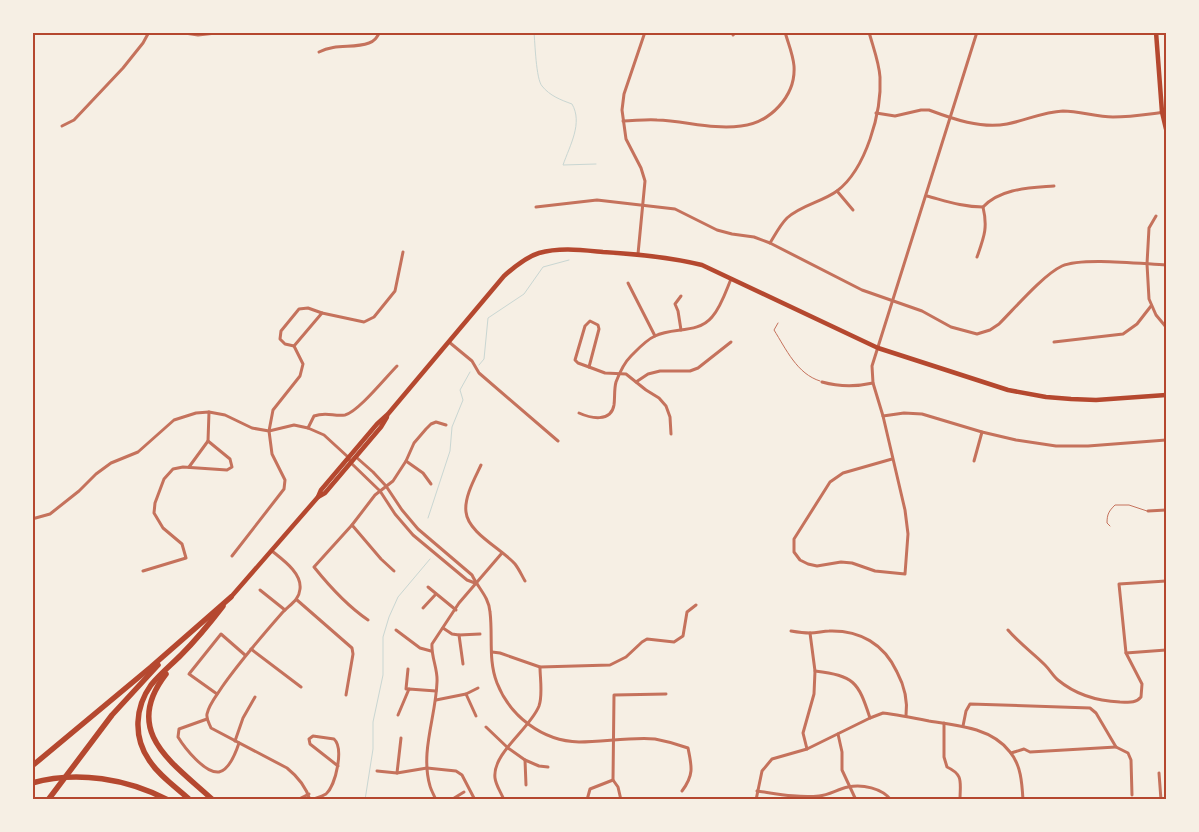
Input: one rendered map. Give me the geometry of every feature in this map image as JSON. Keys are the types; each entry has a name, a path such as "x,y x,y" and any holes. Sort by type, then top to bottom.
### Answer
{"highway":[{"path":"32,766 158,661 231,597"},
{"path":"190,800 159,772 149,760 142,747 138,728 140,707 147,692 157,679 207,627 231,597"},
{"path":"48,800 118,708 191,632"},
{"path":"178,658 162,679 153,695 149,713 151,731 162,752 213,800"},
{"path":"32,783 68,778 103,779 137,786 168,800"}],"main road":[{"path":"1156,32 1166,129"},
{"path":"231,597 318,496 320,490 348,457 388,414 504,276 524,260 537,253 573,250 638,254 702,265 878,348 1008,390 1046,397 1096,400 1166,395"},
{"path":"318,496 325,493 381,428 388,414"}],"street":[{"path":"62,126 74,120 123,68 143,43 149,32"},
{"path":"178,32 198,35 225,32"},
{"path":"318,52 329,47 369,44 376,39 380,32"},
{"path":"638,254 645,181 641,168 626,139 622,110 624,94 645,32"},
{"path":"623,121 656,120 730,127 743,126 764,118 785,99 794,76 793,59 785,32"},
{"path":"770,243 788,217 837,191 850,179 859,166 871,137 880,78 878,62 869,32"},
{"path":"892,459 843,472 830,482 794,540 794,552 800,560 817,566 852,562 875,571 905,574 908,534 905,510 883,416 873,383 872,366 977,32"},
{"path":"876,114 895,116 929,110 950,118 978,124 995,125 1007,124 1050,112 1065,111 1112,117 1164,112"},
{"path":"927,196 957,205 983,207 1000,194 1054,186"},
{"path":"837,191 853,210"},
{"path":"536,207 597,200 674,208 725,233 754,237 770,243 862,290 922,311 951,327 968,333 982,334 999,324 1050,274 1063,266 1089,262 1166,265"},
{"path":"977,257 986,230 983,207"},
{"path":"1156,216 1149,228 1147,264 1149,299 1151,306 1166,327"},
{"path":"294,346 285,344 280,339 281,331 299,309 308,308 364,322 374,318 395,291 403,252"},
{"path":"579,413 587,417 598,418 605,417 611,413 616,383 627,360 638,348 655,336 697,327 706,323 718,309 732,278"},
{"path":"628,283 655,336"},
{"path":"681,296 675,304 681,330"},
{"path":"1054,342 1123,334 1137,324 1151,306"},
{"path":"294,346 322,313"},
{"path":"589,367 599,329 598,325 590,321 585,326 575,360 578,363 605,373 621,373 659,398 666,406 670,417 670,434"},
{"path":"448,342 472,361 479,373 558,441"},
{"path":"636,382 648,374 660,371 690,371 698,368 731,342"},
{"path":"232,556 284,489 285,480 272,454 269,431 273,410 300,376 303,364 294,346"},
{"path":"308,428 314,416 323,412 343,415 353,412 397,366"},
{"path":"822,382 835,386 856,387 873,383"},
{"path":"189,467 208,441 209,412"},
{"path":"32,520 50,514 96,474 111,463 138,452 174,420 185,415 209,412 225,415 252,428 269,431 294,425 308,428 324,436 348,457 351,463 380,491 395,514 413,535 467,580 476,583"},
{"path":"883,416 904,413 922,414 982,432 1023,441 1072,447 1166,440"},
{"path":"368,620 355,612 314,567 380,491 393,481 406,461 414,443 431,424 436,422 446,425"},
{"path":"974,461 982,432"},
{"path":"143,572 186,558 182,544 163,528 154,513 155,504 168,473 176,468 228,470 231,468 230,459 208,441"},
{"path":"348,457 356,457 374,472 409,520 472,575 484,592 490,611 492,666 508,705 528,724 548,736 577,742 653,739 688,748 691,763 691,780 682,791"},
{"path":"406,461 423,473 431,484"},
{"path":"481,465 467,500 465,510 467,518 473,528 515,565 525,581"},
{"path":"1148,511 1166,510"},
{"path":"352,525 376,554 394,570"},
{"path":"272,551 297,576 300,589 297,600 284,610 245,655 217,694 210,706 207,719 211,728 287,768 296,775 311,800 327,793 338,766 336,740 313,736 309,739 310,744 338,766"},
{"path":"436,800 430,786 427,752 436,700 437,676 431,651 432,644 459,603 502,553"},
{"path":"1008,630 1023,647 1046,666 1056,679 1072,690 1086,697 1105,701 1134,702 1141,697 1142,684 1126,653 1119,584 1166,581"},
{"path":"428,587 456,610"},
{"path":"260,590 284,610"},
{"path":"423,608 436,594"},
{"path":"297,600 352,648 353,654 346,694"},
{"path":"492,652 540,667 610,665 626,657 647,639 674,642 683,636 687,612 696,605"},
{"path":"442,628 452,634 480,634"},
{"path":"396,630 420,648 431,651"},
{"path":"791,631 810,633 828,631 848,632 867,638 889,656 907,698 906,716"},
{"path":"807,749 803,733 814,694 815,671 810,633"},
{"path":"217,694 188,674 221,634 245,655"},
{"path":"459,635 463,664"},
{"path":"251,648 301,687"},
{"path":"1126,653 1166,650"},
{"path":"504,800 497,785 495,770 498,761 528,724 540,703 540,667"},
{"path":"408,669 406,689 436,691"},
{"path":"815,671 843,676 857,686 863,694 870,718"},
{"path":"436,700 466,694 478,688"},
{"path":"398,715 409,689"},
{"path":"466,694 476,716"},
{"path":"621,800 618,787 613,780 614,694 666,694"},
{"path":"235,741 243,718 255,697"},
{"path":"963,726 966,711 970,704 1090,708 1096,713 1116,746 1128,753 1131,760 1132,795"},
{"path":"756,800 762,771 769,761 807,749 870,718 883,714 963,726 996,739 1011,753 1018,764 1023,800"},
{"path":"207,719 179,730 178,737 186,750 199,762 213,771 222,771 231,761 239,743"},
{"path":"944,723 944,757 947,767 957,772 960,778 960,800"},
{"path":"486,727 508,748 525,760 538,766 548,767"},
{"path":"838,734 842,752 842,770 856,800"},
{"path":"397,773 401,738"},
{"path":"1011,753 1024,749 1030,752 1116,746"},
{"path":"525,760 526,785"},
{"path":"377,771 397,773 428,768 456,771 462,775 476,800"},
{"path":"1159,773 1161,800"},
{"path":"587,800 590,789 613,780"},
{"path":"757,791 797,797 819,796 858,786 879,790 887,794 890,800"},
{"path":"451,800 464,792"},
{"path":"297,800 309,794"}],"lane":[{"path":"778,323 774,330 800,370 813,379 822,382"},
{"path":"1110,526 1107,515 1115,505 1128,505 1148,511"}],"waterway":[{"path":"534,32 537,69 542,86 552,95 572,104 575,111 576,126 563,165 596,164"},
{"path":"479,365 484,359 488,318 524,294 543,267 569,260"},
{"path":"428,518 450,451 452,427 463,400 460,390 470,372"},
{"path":"365,800 373,749 373,722 383,675 383,637 398,597 430,559"}]}
